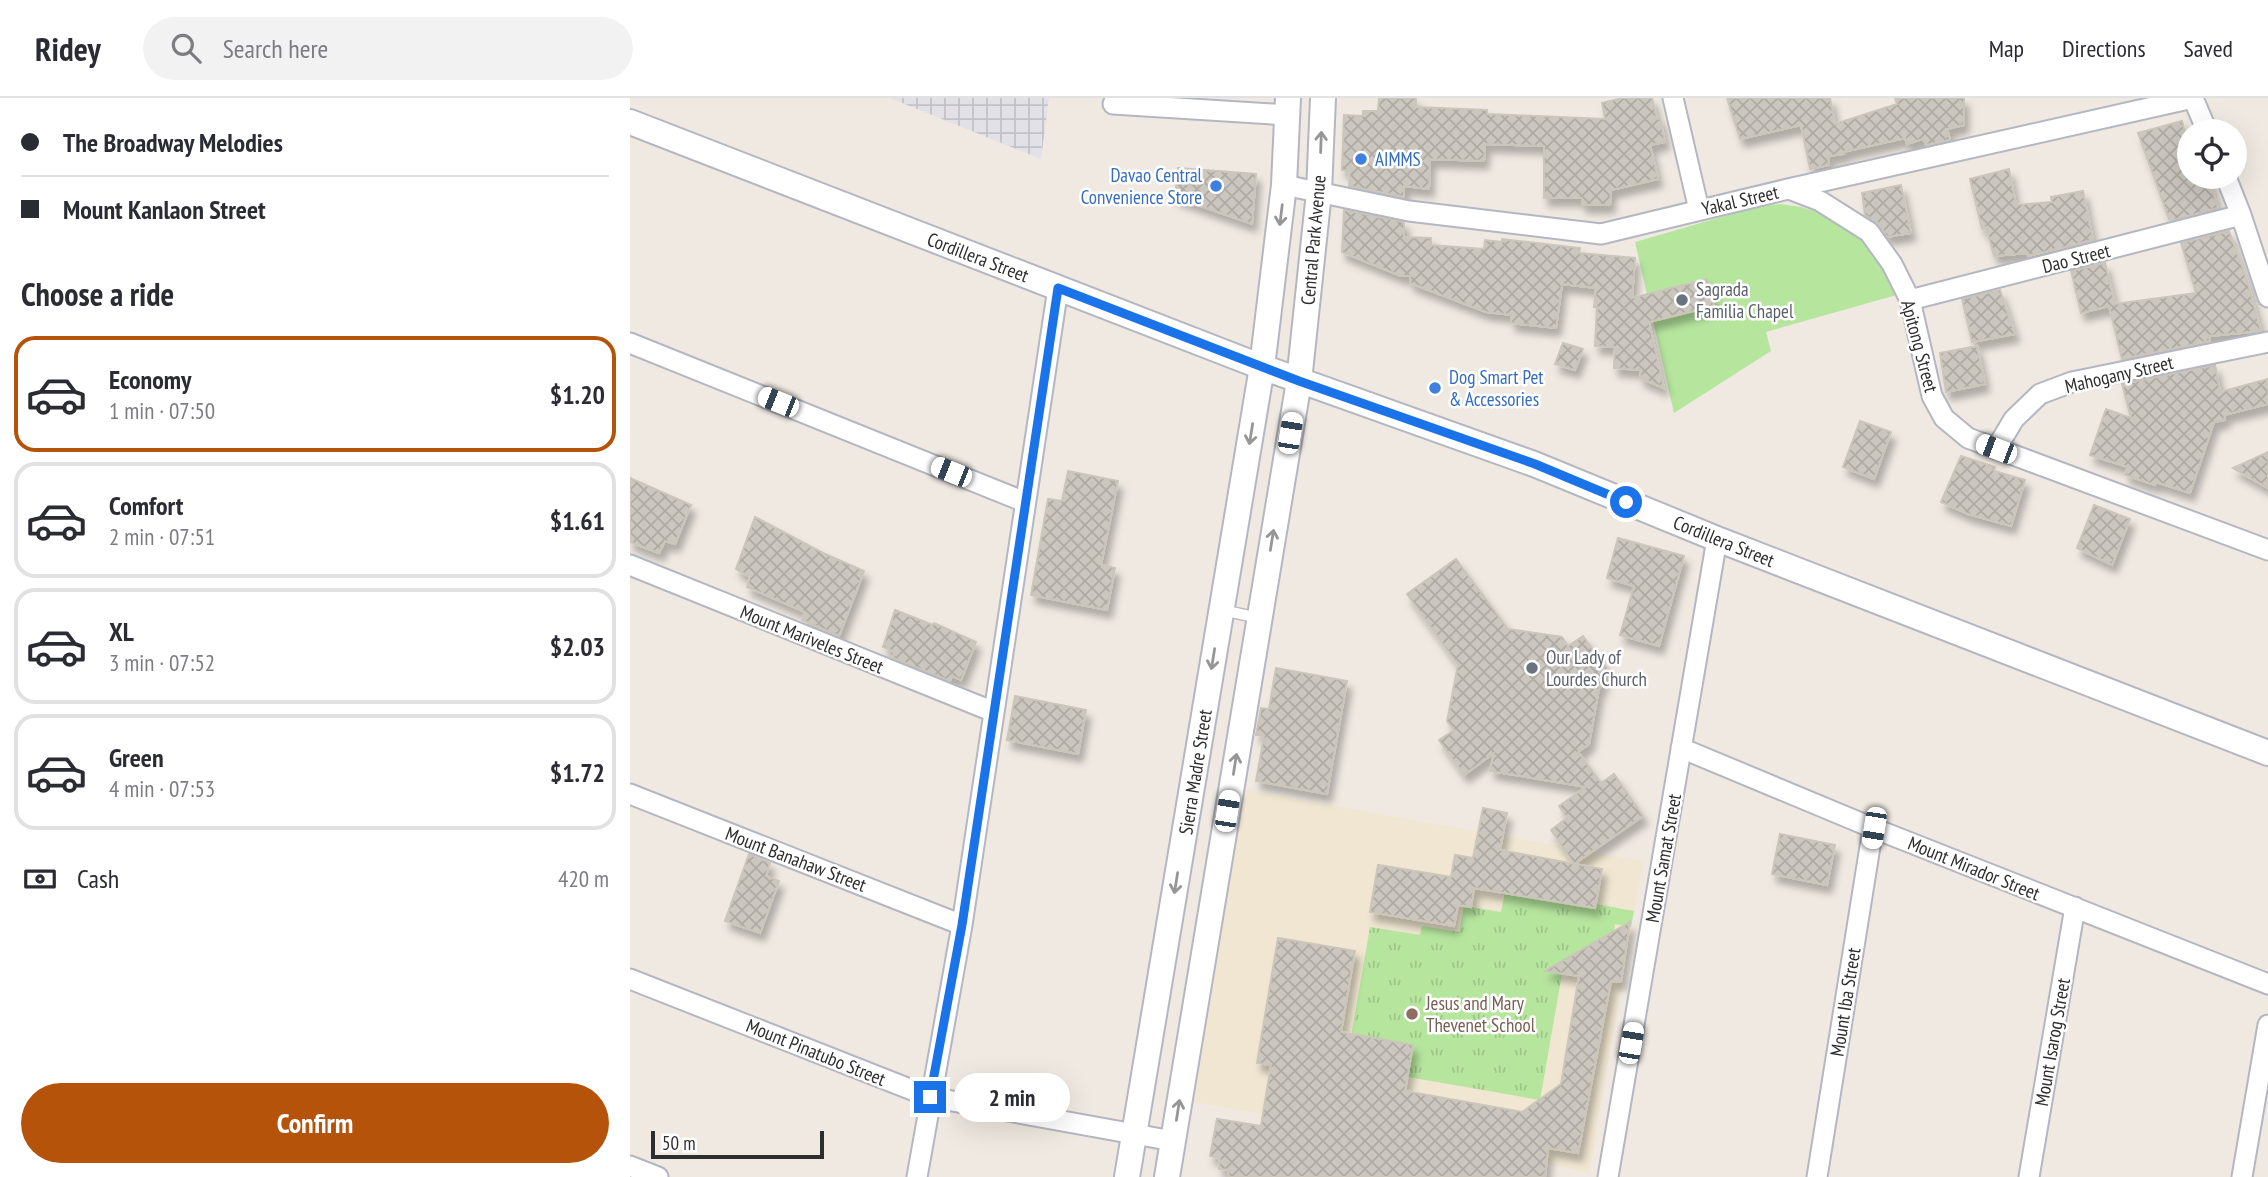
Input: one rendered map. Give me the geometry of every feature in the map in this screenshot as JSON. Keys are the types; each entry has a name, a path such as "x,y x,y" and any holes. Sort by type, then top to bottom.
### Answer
{"street":[{"name":"Central Park Avenue","path":"1299,381 1319,192 1323,98"},
{"path":"1674,98 1699,210"},
{"name":"Yakal Street","path":"1284,185 1409,211 1601,234 2193,98"},
{"path":"2193,98 2202,119"},
{"path":"1113,101 1288,106"},
{"name":"Central Park Avenue","path":"1262,367 1284,185 1288,106"},
{"name":"Cordillera Street","path":"630,122 1299,381 1535,464 1717,539 2268,753"},
{"name":"Apitong Street","path":"1788,189 1820,201 1868,232 1892,264 1910,300 1931,396 1944,418 1968,438 2268,550"},
{"path":"2230,189 2268,297"},
{"name":"Dao Street","path":"1910,300 2241,215"},
{"path":"917,1177 962,925 1058,288"},
{"path":"630,342 1025,502"},
{"name":"Mahogany Street","path":"1996,449 2014,419 2039,394 2072,382 2268,342"},
{"name":"Sierra Madre Street","path":"1127,1177 1262,367"},
{"name":"Sierra Madre Street","path":"1167,1177 1299,381"},
{"name":"Mount Samat Street","path":"1608,1177 1717,539"},
{"name":"Mount Mariveles Street","path":"630,565 994,712"},
{"name":"Mount Mirador Street","path":"1681,748 1874,828 2268,984"},
{"name":"Mount Banahaw Street","path":"630,794 962,925"},
{"name":"Mount Iba Street","path":"1817,1177 1874,828"},
{"name":"Mount Isarog Street","path":"2029,1177 2075,907"},
{"name":"Mount Pinatubo Street","path":"630,979 930,1097 1173,1141"},
{"path":"2242,1177 2268,1025"},
{"path":"630,1166 658,1177"}],"lane":[{"path":"1222,610 1259,618"}],"shaded area":[{"path":"890,98 1049,98 1041,159"},
{"name":"Jesus and Mary Thevenet School","path":"1245,790 1643,861 1589,1172 1194,1102"}],"green space":[{"path":"1780,204 1826,215 1848,229 1878,256 1900,294 1766,332 1771,351 1674,413 1635,242 1756,207"},
{"path":"1505,893 1594,908 1596,904 1634,911 1631,927 1615,924 1614,931 1559,963 1557,973 1562,974 1540,1100 1408,1077 1413,1045 1366,1037 1346,1065 1370,927 1420,935 1422,926 1459,932 1464,906 1501,912"}],"building":[{"path":"1379,98 1416,98 1416,107 1487,110 1487,114 1605,119 1602,103 1622,98 1652,98 1665,142 1650,145 1658,179 1611,190 1610,205 1582,205 1582,198 1544,198 1544,146 1485,144 1484,161 1430,159 1429,189 1404,186 1404,197 1349,186 1350,170 1342,170 1344,115 1363,116 1363,111 1378,111"},
{"path":"1727,98 1830,98 1835,124 1897,104 1895,98 1964,98 1964,125 1947,129 1950,140 1926,145 1923,139 1907,144 1905,138 1828,156 1829,165 1810,169 1801,125 1740,139"},
{"path":"2177,122 2177,189 2212,189 2218,208 2169,219 2138,133"},
{"name":"Davao Central Convenience Store","path":"1178,168 1256,174 1252,224 1175,197"},
{"path":"2009,169 2016,205 2052,202 2051,197 2083,191 2093,240 2028,256 2028,253 1994,256 1986,227 1982,229 1970,179"},
{"path":"1901,185 1911,233 1887,237 1879,224 1865,215 1862,193"},
{"path":"1344,210 1404,222 1404,237 1431,238 1431,245 1484,249 1485,240 1502,242 1502,239 1580,248 1579,253 1635,258 1632,298 1707,279 1714,306 1649,322 1664,388 1640,378 1641,370 1614,368 1615,347 1595,346 1596,288 1562,284 1556,328 1511,323 1512,315 1486,312 1410,283 1410,276 1401,276 1342,252"},
{"path":"2229,231 2247,280 2261,331 2209,336 2210,341 2122,359 2109,306 2081,313 2071,271 2105,263 2115,304 2196,293 2181,243"},
{"path":"2000,290 2015,334 1972,342 1962,299"},
{"path":"1563,343 1583,349 1575,370 1555,364"},
{"path":"1977,346 1985,384 1946,392 1940,353"},
{"path":"2215,365 2220,392 2268,379 2268,404 2224,415 2225,420 2214,422 2190,493 2125,475 2128,467 2090,455 2106,409 2131,418 2122,384"},
{"path":"1860,421 1891,432 1874,479 1843,467"},
{"path":"2268,452 2268,488 2233,468"},
{"path":"1961,456 1995,467 1994,471 2025,480 2011,526 1968,514 1941,502"},
{"path":"1068,471 1118,481 1101,565 1115,568 1107,610 1031,595 1048,499 1062,501"},
{"path":"630,478 691,505 675,544 665,541 659,553 630,542"},
{"path":"2094,505 2130,519 2112,565 2077,548"},
{"path":"755,517 864,571 839,636 802,620 805,612 747,587 750,577 736,569"},
{"path":"1618,538 1684,556 1659,646 1620,635 1634,586 1607,578"},
{"name":"Our Lady of Lourdes Church","path":"1456,559 1508,629 1562,637 1568,646 1583,636 1609,671 1599,678 1604,684 1599,688 1589,744 1578,752 1601,783 1614,774 1643,816 1574,864 1551,830 1567,818 1559,806 1586,787 1490,771 1494,753 1464,775 1439,740 1454,730 1447,721 1458,665 1407,594"},
{"path":"895,610 933,625 934,623 976,642 961,680 952,676 950,681 893,658 895,652 883,647"},
{"path":"1276,668 1347,681 1327,794 1256,781 1264,736 1256,735 1261,708 1269,709"},
{"path":"1015,696 1086,710 1078,754 1007,740"},
{"path":"1483,808 1507,813 1500,850 1602,869 1595,908 1474,888 1471,907 1458,905 1454,926 1370,912 1378,865 1451,877 1455,855 1473,858"},
{"path":"1780,834 1835,845 1827,885 1772,874"},
{"path":"749,854 770,863 766,876 779,881 760,933 725,921"},
{"path":"1630,922 1621,982 1611,981 1578,1153 1548,1148 1545,1177 1228,1177 1229,1170 1219,1169 1220,1158 1210,1156 1217,1119 1261,1126 1271,1065 1257,1063 1278,938 1355,951 1341,1032 1413,1045 1405,1091 1522,1112 1561,1084 1579,976 1545,971"}],"place":[{"name":"AIMMS","path":"1361,159"},
{"name":"Davao Central Convenience Store","path":"1216,186"},
{"name":"Sagrada Familia Chapel","path":"1682,300"},
{"name":"Dog Smart Pet & Accessories","path":"1435,388"},
{"name":"Our Lady of Lourdes Church","path":"1532,668"},
{"name":"Jesus and Mary Thevenet School","path":"1412,1014"}],"route":[{"path":"930,1097 962,925 1058,288 1299,381 1535,464 1626,502"}]}
